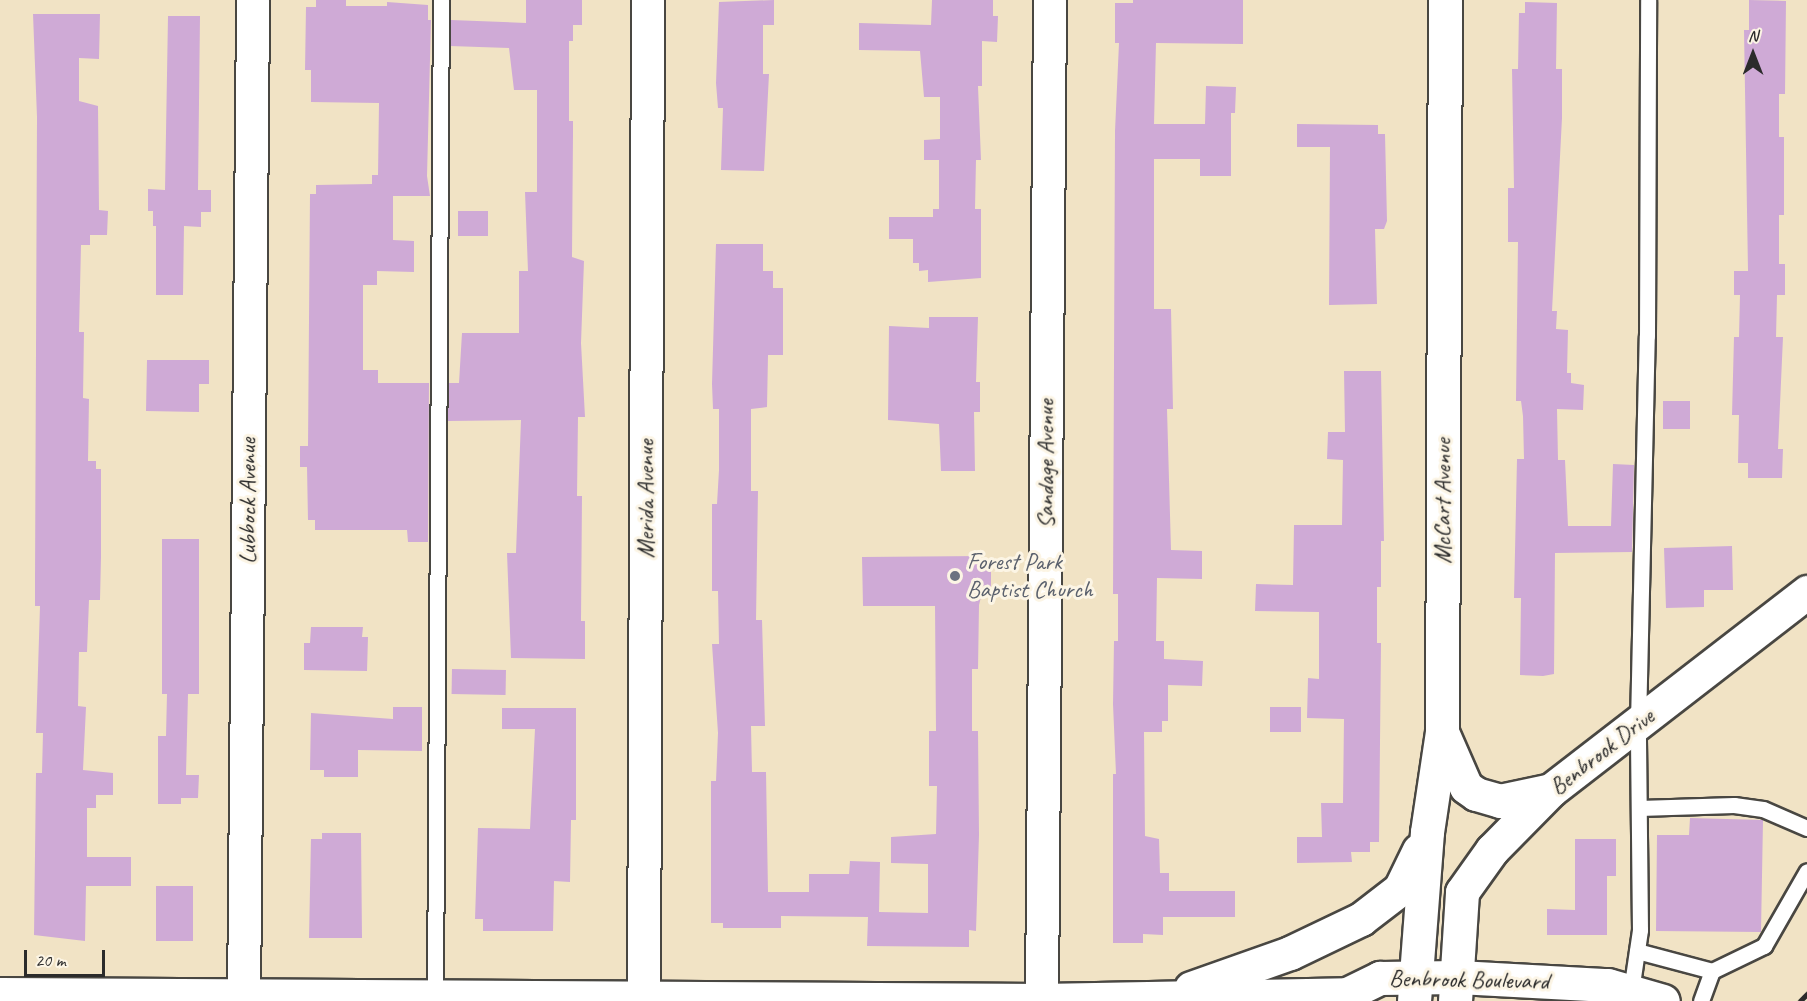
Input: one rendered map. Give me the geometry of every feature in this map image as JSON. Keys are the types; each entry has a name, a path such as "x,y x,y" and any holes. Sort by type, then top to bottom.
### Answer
{"street":[{"name":"Lubbock Avenue","path":"244,999 253,0"},
{"name":"Merida Avenue","path":"644,998 648,0"},
{"name":"Sandage Avenue","path":"1042,1000 1050,0"},
{"name":"McCart Avenue","path":"1416,989 1427,832 1442,732 1445,0"},
{"name":"Benbrook Drive","path":"1457,977 1462,892 1492,850 1551,790 1807,592"},
{"path":"1442,732 1466,787 1476,794 1500,801 1551,790"},
{"path":"1171,995 1290,953 1361,919 1400,889 1427,832"},
{"name":"Benbrook Boulevard","path":"0,994 244,999 1042,1000 1171,995 1352,998 1380,978 1416,989 1457,977 1608,985 1664,1001"}],"lane":[{"path":"435,998 441,0"},
{"path":"1631,991 1640,930 1638,723 1647,336 1648,0"},
{"path":"1639,808 1734,805 1763,810 1807,828"},
{"path":"1637,951 1712,971 1764,946 1807,871"},
{"path":"1701,1001 1712,971"}],"building":[{"path":"316,0 346,0 346,6 387,6 387,2 428,5 428,20 431,20 427,176 430,196 393,196 393,240 414,241 414,272 377,271 377,285 363,285 363,370 378,370 378,383 429,383 428,542 408,542 407,530 315,530 315,520 308,520 307,467 300,467 300,446 308,446 310,194 316,194 316,185 372,184 372,175 378,175 379,103 311,102 311,70 305,70 306,7 316,7"},
{"path":"526,0 582,0 582,25 573,25 573,41 569,41 569,121 573,121 572,257 584,261 581,343 585,417 578,417 577,496 582,496 581,621 585,621 585,659 511,658 507,553 516,553 521,420 448,421 448,383 459,383 462,333 519,333 519,271 528,271 525,192 537,192 537,90 514,90 509,48 450,46 451,20 526,23"},
{"path":"774,0 774,25 763,25 763,74 769,74 764,171 721,170 723,108 718,108 716,83 719,2"},
{"path":"932,0 993,0 993,16 998,16 997,42 982,41 982,86 978,86 981,160 976,160 975,209 981,209 981,278 928,282 928,270 919,271 919,263 913,263 913,239 889,239 889,217 933,217 933,209 939,209 939,160 924,160 924,140 940,139 940,97 924,97 920,51 859,50 859,23 931,25"},
{"path":"1133,0 1243,0 1243,44 1156,43 1154,124 1205,124 1206,86 1236,87 1235,113 1231,113 1231,176 1200,176 1200,159 1154,159 1154,309 1171,309 1173,409 1167,409 1171,550 1202,551 1202,579 1157,578 1156,641 1164,641 1164,659 1203,661 1202,686 1168,685 1168,721 1162,721 1162,732 1144,732 1145,836 1159,839 1160,873 1169,873 1169,891 1235,891 1235,917 1163,917 1163,935 1143,934 1143,943 1113,943 1113,774 1116,774 1113,704 1114,641 1118,641 1118,594 1113,594 1115,131 1119,43 1115,43 1115,3 1133,3"},
{"path":"1749,0 1786,1 1785,94 1779,94 1779,137 1784,137 1784,215 1779,215 1779,264 1785,264 1785,295 1777,295 1776,337 1783,337 1778,449 1783,449 1782,478 1748,478 1748,463 1738,463 1739,415 1732,415 1734,337 1739,337 1740,295 1734,295 1734,271 1748,271 1744,30 1749,30"},
{"path":"1525,2 1557,3 1556,69 1562,69 1562,118 1552,311 1557,311 1556,329 1568,330 1567,373 1571,373 1571,383 1584,385 1583,410 1557,409 1558,460 1565,460 1568,526 1611,526 1613,464 1634,465 1632,552 1555,553 1554,674 1543,676 1520,675 1521,598 1514,598 1517,459 1524,459 1521,401 1516,401 1518,242 1508,242 1508,188 1514,188 1512,69 1518,69 1519,13 1525,13"},
{"path":"33,14 100,14 99,59 79,58 79,101 98,106 99,210 108,211 107,235 90,235 90,245 81,245 79,332 84,332 83,398 89,399 88,461 96,461 96,469 101,469 101,557 100,600 89,600 87,652 79,652 78,706 86,707 83,770 113,773 113,795 96,795 96,808 87,808 87,857 131,857 131,886 86,886 85,941 34,935 36,773 42,773 43,733 36,733 40,606 35,606 37,117"},
{"path":"168,16 200,16 198,190 211,190 211,212 201,212 201,227 184,226 183,295 156,295 156,226 153,226 153,211 148,211 148,189 165,190"},
{"path":"1297,124 1378,125 1378,134 1385,134 1387,221 1384,229 1375,229 1377,304 1329,305 1330,147 1297,147"},
{"path":"458,211 488,211 488,236 458,236"},
{"path":"716,244 763,244 763,271 773,271 773,288 783,288 783,355 768,355 767,407 751,409 751,491 758,491 756,620 762,620 765,726 751,726 752,772 766,772 768,892 809,892 809,874 849,874 850,861 880,862 879,912 928,913 928,864 891,863 891,837 936,834 937,786 929,786 929,731 936,731 935,606 863,606 862,557 981,556 981,567 991,567 991,597 981,597 978,669 972,669 972,731 978,731 979,835 976,931 969,930 969,947 867,946 868,917 781,916 781,928 723,928 723,923 711,923 711,781 716,781 718,733 712,644 719,644 718,591 712,591 712,504 717,504 719,470 719,409 713,409 712,384"},
{"path":"929,317 978,317 976,382 980,382 980,412 974,412 975,471 941,471 939,424 888,420 889,326 929,328"},
{"path":"147,360 209,360 209,384 199,384 199,412 146,411"},
{"path":"1344,371 1381,371 1384,541 1381,541 1381,587 1377,587 1377,643 1381,643 1379,842 1370,842 1370,852 1351,852 1352,862 1297,863 1297,837 1322,837 1321,803 1343,803 1344,719 1307,718 1308,678 1319,679 1319,612 1255,611 1256,584 1293,585 1294,525 1342,525 1343,460 1327,459 1328,432 1345,432"},
{"path":"1663,401 1690,401 1690,429 1663,429"},
{"path":"162,539 199,539 199,694 188,694 186,775 199,775 198,798 181,798 181,804 158,804 158,736 166,736 167,694 162,694"},
{"path":"1732,546 1733,590 1704,590 1704,607 1666,608 1664,548"},
{"path":"311,627 363,627 362,637 368,637 367,671 304,670 304,643 310,643"},
{"path":"452,669 506,670 506,695 452,694"},
{"path":"393,707 422,707 422,751 358,750 358,777 324,777 324,770 310,770 311,713 393,719"},
{"path":"1270,707 1301,707 1301,732 1270,732"},
{"path":"502,708 576,708 576,820 571,820 570,882 554,881 553,931 483,931 483,919 475,919 478,828 530,829 535,729 502,729"},
{"path":"1690,818 1763,820 1761,932 1656,931 1657,835 1689,835"},
{"path":"322,833 361,833 362,938 309,938 311,839 322,839"},
{"path":"1575,839 1616,839 1616,876 1607,876 1607,935 1547,935 1547,909 1575,910"},
{"path":"156,886 193,886 193,941 156,941"}],"railway":[{"path":"1800,1001 1807,994"}],"place":[{"name":"Forest Park Baptist Church","path":"955,576"}]}
